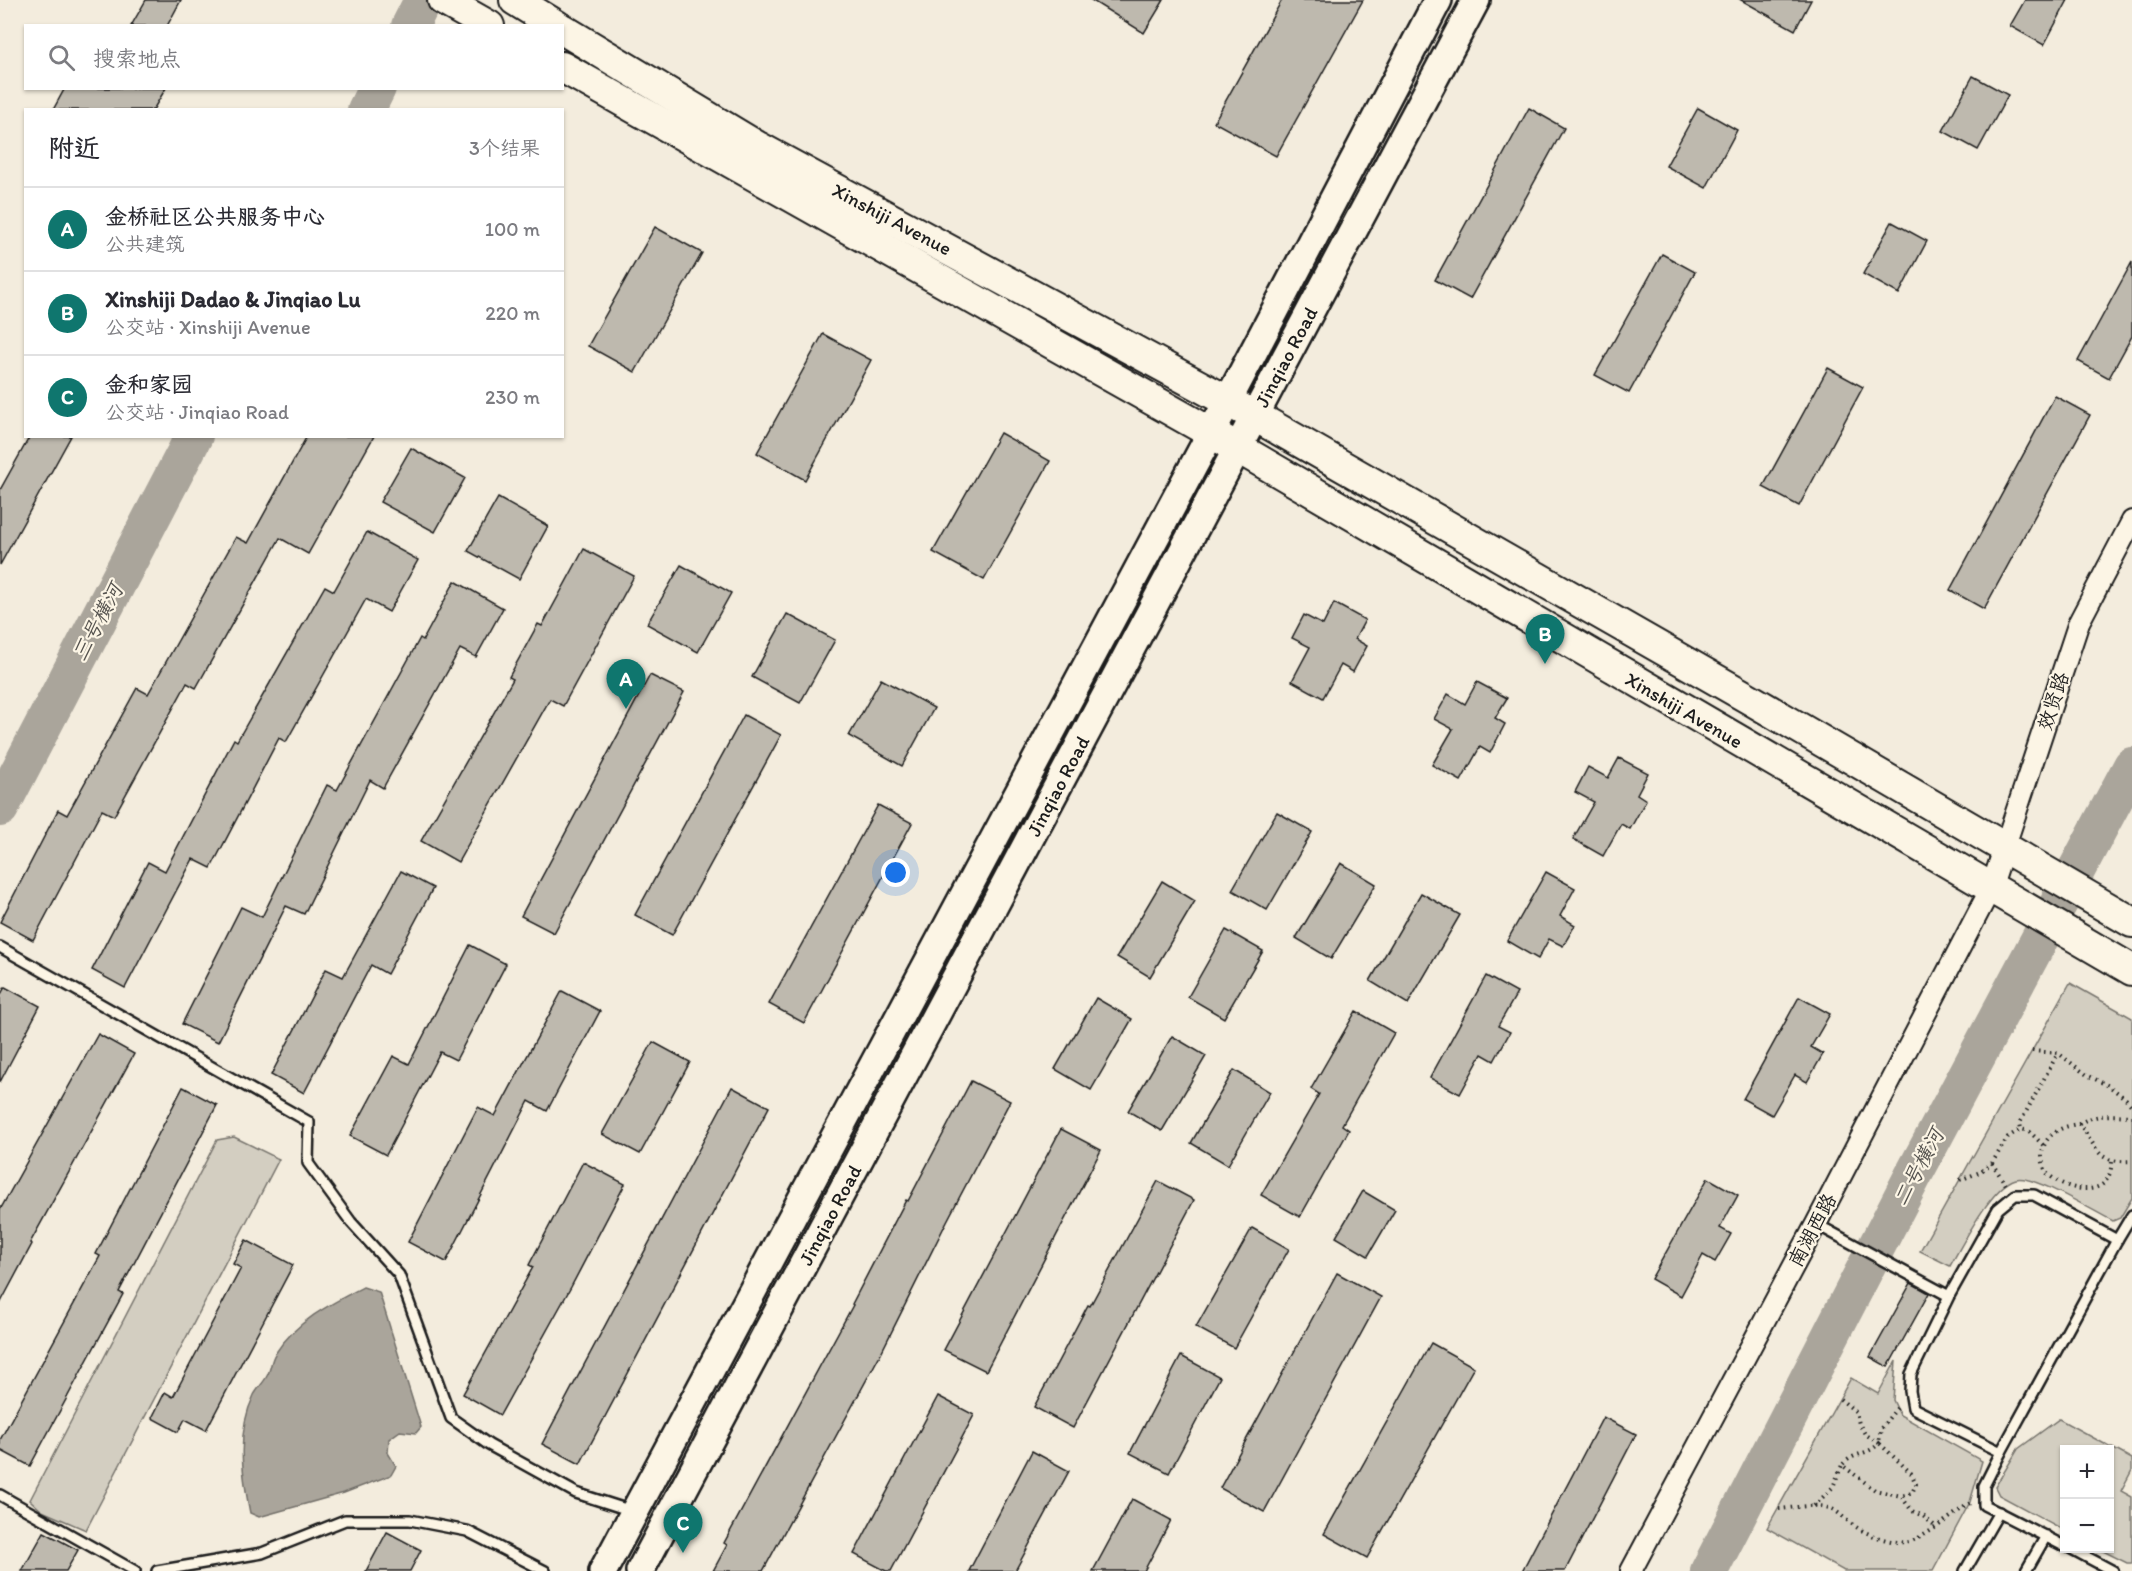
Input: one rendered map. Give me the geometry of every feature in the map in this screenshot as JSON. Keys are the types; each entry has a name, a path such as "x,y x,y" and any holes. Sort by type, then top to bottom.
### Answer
{"main road":[{"path":"443,0 485,24"},
{"path":"515,0 554,24"},
{"name":"Xinshiji Avenue","path":"564,30 758,147 1255,416"},
{"name":"Xinshiji Avenue","path":"564,68 1238,448 2132,970"},
{"path":"1255,416 2132,922"}],"street":[{"name":"Jinqiao Road","path":"603,1571 1211,433 1438,0"},
{"name":"Jinqiao Road","path":"640,1571 1476,0"},
{"name":"效贤路","path":"1991,888 2079,622 2132,521"},
{"name":"南湖西路","path":"1631,1571 1816,1224 1991,888"}],"lane":[{"path":"0,947 309,1122 308,1163 351,1222 399,1275 451,1418 489,1445 576,1493 635,1512"},
{"path":"2001,1452 1913,1408 1910,1391 1911,1374 1949,1296 1998,1209 2015,1194 2034,1195 2117,1240"},
{"path":"2060,1544 1984,1505 1984,1486 2132,1215"},
{"path":"1816,1224 1949,1296"},
{"path":"0,1495 135,1571"},
{"path":"1965,1571 1999,1512"},
{"path":"157,1571 262,1553 345,1520 410,1520 467,1531 545,1571"},
{"path":"2026,1571 2046,1536"},
{"path":"2080,1553 2113,1571"},
{"path":"2089,1571 2095,1561"}],"path":[{"path":"2032,1051 2058,1053 2087,1075 2109,1086 2132,1106"},
{"path":"2021,1129 2020,1123 2058,1053"},
{"path":"2112,1162 2110,1173 2103,1184 2091,1189 2077,1188 2061,1183 2047,1173 2043,1162 2043,1145 2045,1140 2058,1129 2079,1124 2088,1118 2102,1115 2132,1116"},
{"path":"2079,1124 2101,1156 2112,1162 2132,1161"},
{"path":"1960,1180 1980,1172 1992,1163 2008,1137 2021,1129 2038,1137 2043,1145"},
{"path":"1992,1163 2006,1185"},
{"path":"1840,1399 1856,1412 1865,1434 1879,1443 1911,1473 1916,1484 1912,1493 1901,1496 1875,1490 1842,1465"},
{"path":"1814,1506 1833,1487 1842,1465 1850,1456 1873,1450 1879,1443 1881,1428 1897,1408"},
{"path":"1901,1496 1912,1511 1923,1516 1936,1527"},
{"path":"1779,1509 1814,1506 1829,1508 1842,1514 1847,1521 1865,1532 1892,1541 1909,1542 1936,1527 1970,1502"}],"shaded area":[{"path":"2070,983 2132,1018 2132,1198 2120,1218 2113,1221 2036,1182 2016,1179 1997,1192 1970,1231 1950,1266 1920,1251"},
{"path":"234,1137 279,1159 86,1530 42,1511 30,1500 217,1140"},
{"path":"363,1287 379,1292 421,1427 416,1433 400,1431 389,1439 388,1453 396,1466 391,1475 344,1493 259,1517 250,1513 242,1453 248,1409 254,1395 267,1376 275,1354 293,1332 326,1307"},
{"path":"1896,1361 1893,1400 1900,1415 1982,1461 1970,1502 1933,1571 1844,1571 1767,1528 1851,1378 1878,1394"},
{"path":"2059,1419 2106,1445 2060,1445 2060,1528 1999,1495 1995,1487 2018,1449"},
{"path":"2114,1449 2132,1459 2132,1470 2121,1491 2132,1497 2132,1563 2127,1563 2107,1553 2114,1553"}],"building":[{"path":"146,0 181,0 168,24 132,24"},
{"path":"1091,0 1164,0 1144,33"},
{"path":"1282,0 1363,0 1276,156 1214,122"},
{"path":"1741,0 1811,0 1795,30"},
{"path":"2025,0 2068,0 2044,45 2010,26"},
{"path":"1973,76 2008,95 1978,150 1943,131"},
{"path":"64,90 165,90 154,108 54,108"},
{"path":"1529,108 1564,128 1470,299 1435,280"},
{"path":"1698,108 1737,130 1706,188 1666,166"},
{"path":"1892,222 1927,241 1899,294 1863,274"},
{"path":"655,227 702,253 635,372 588,346"},
{"path":"1662,254 1695,272 1629,393 1595,375"},
{"path":"2132,262 2132,336 2109,378 2078,361"},
{"path":"823,334 871,360 805,480 757,453"},
{"path":"1828,368 1863,387 1799,506 1763,487"},
{"path":"2055,396 2090,415 1984,609 1950,590"},
{"path":"1000,433 1050,461 984,580 933,552"},
{"path":"29,438 70,438 0,565 0,490"},
{"path":"306,438 373,438 308,554 280,538 196,688 187,683 114,816 102,810 33,940 0,922 58,810 67,815 137,688 148,694 236,537 248,543"},
{"path":"411,448 465,478 435,532 380,502"},
{"path":"498,498 548,526 519,579 468,551"},
{"path":"367,532 418,560 389,612 366,599 286,742 279,738 211,868 193,859 125,988 92,970 148,862 165,871 234,739 237,741 325,586 334,591"},
{"path":"584,549 634,576 563,706 550,699 458,862 421,841 513,679 509,677 538,624 542,626"},
{"path":"681,565 731,593 698,652 647,624"},
{"path":"455,581 503,608 476,657 460,649 383,788 370,780 304,914 286,906 218,1042 182,1024 241,907 262,917 327,785 337,790 420,638 423,640"},
{"path":"1334,603 1365,620 1355,639 1367,646 1353,672 1341,665 1323,698 1292,681 1310,647 1292,638 1304,615 1323,625"},
{"path":"787,614 835,640 800,703 752,677"},
{"path":"650,675 684,692 554,933 521,916"},
{"path":"881,679 934,708 902,766 849,736"},
{"path":"1477,682 1507,698 1495,718 1505,724 1490,753 1480,747 1461,781 1432,765 1453,729 1434,719 1448,694 1465,704"},
{"path":"744,715 781,735 672,935 635,915"},
{"path":"1619,758 1648,773 1637,794 1646,800 1630,829 1621,824 1603,856 1573,839 1594,802 1575,792 1588,767 1608,778"},
{"path":"878,805 912,823 804,1023 769,1004"},
{"path":"1277,812 1312,832 1267,910 1232,890"},
{"path":"1341,863 1376,884 1331,959 1296,938"},
{"path":"401,871 433,888 387,974 371,965 304,1093 271,1075 326,969 343,977"},
{"path":"1546,872 1575,888 1560,916 1575,925 1563,946 1549,939 1538,959 1507,941"},
{"path":"1162,881 1195,901 1150,977 1117,957"},
{"path":"1421,893 1460,915 1408,1004 1370,981"},
{"path":"1226,930 1263,951 1224,1018 1188,997"},
{"path":"470,945 506,964 456,1060 440,1052 386,1155 350,1136 393,1056 409,1064"},
{"path":"1486,976 1517,993 1498,1026 1510,1032 1494,1061 1482,1054 1460,1094 1430,1078"},
{"path":"5,987 40,1006 0,1082 0,996"},
{"path":"562,991 600,1011 547,1111 529,1101 446,1262 408,1242 478,1107 495,1116"},
{"path":"1799,997 1830,1014 1811,1047 1823,1054 1807,1082 1795,1075 1772,1115 1743,1099"},
{"path":"1096,998 1132,1019 1091,1090 1055,1069"},
{"path":"1356,1011 1394,1033 1342,1125 1349,1130 1300,1217 1261,1195 1319,1094 1311,1089"},
{"path":"98,1034 134,1054 30,1243 32,1244 0,1304 0,1210"},
{"path":"1172,1036 1206,1056 1162,1131 1128,1111"},
{"path":"653,1042 690,1062 640,1154 602,1134"},
{"path":"1234,1070 1270,1092 1228,1165 1191,1143"},
{"path":"971,1081 1010,1101 881,1353 763,1571 713,1571 727,1545 724,1543"},
{"path":"183,1087 217,1105 119,1292 123,1294 30,1466 0,1450 0,1440 100,1256 96,1254"},
{"path":"732,1087 769,1107 580,1464 542,1444"},
{"path":"1061,1129 1101,1150 986,1371 944,1350"},
{"path":"583,1162 625,1184 500,1415 463,1394 533,1267 529,1265"},
{"path":"1708,1178 1738,1195 1720,1228 1731,1234 1715,1262 1703,1255 1681,1296 1651,1279"},
{"path":"1158,1181 1194,1200 1073,1428 1034,1407"},
{"path":"1363,1191 1395,1210 1368,1256 1336,1237"},
{"path":"1252,1228 1289,1249 1234,1348 1196,1327"},
{"path":"246,1240 293,1265 206,1430 185,1419 178,1432 152,1418 165,1392 173,1397 241,1268 233,1264"},
{"path":"1337,1273 1381,1297 1264,1512 1220,1488"},
{"path":"1911,1283 1929,1293 1888,1367 1870,1357"},
{"path":"1431,1343 1474,1367 1367,1558 1324,1534"},
{"path":"1181,1356 1220,1377 1169,1473 1130,1453"},
{"path":"938,1396 974,1415 891,1571 886,1571 854,1554"},
{"path":"1603,1417 1636,1434 1565,1571 1522,1571"},
{"path":"1032,1451 1069,1471 1015,1571 969,1571"},
{"path":"1132,1499 1171,1520 1144,1571 1093,1571"},
{"path":"44,1532 78,1550 66,1571 22,1571"},
{"path":"387,1532 421,1550 410,1571 366,1571"}],"waterway":[{"name":"三号横河","path":"411,24 423,0"},
{"name":"三号横河","path":"367,108 376,90"},
{"name":"三号横河","path":"0,808 193,438"},
{"name":"二号横河","path":"1709,1571 1914,1174 2132,766"}],"place":[{"name":"Xinshiji Dadao & Jinqiao Lu","path":"1545,664"},
{"name":"金桥社区公共服务中心","path":"626,709"},
{"name":"金和家园","path":"683,1553"}]}
